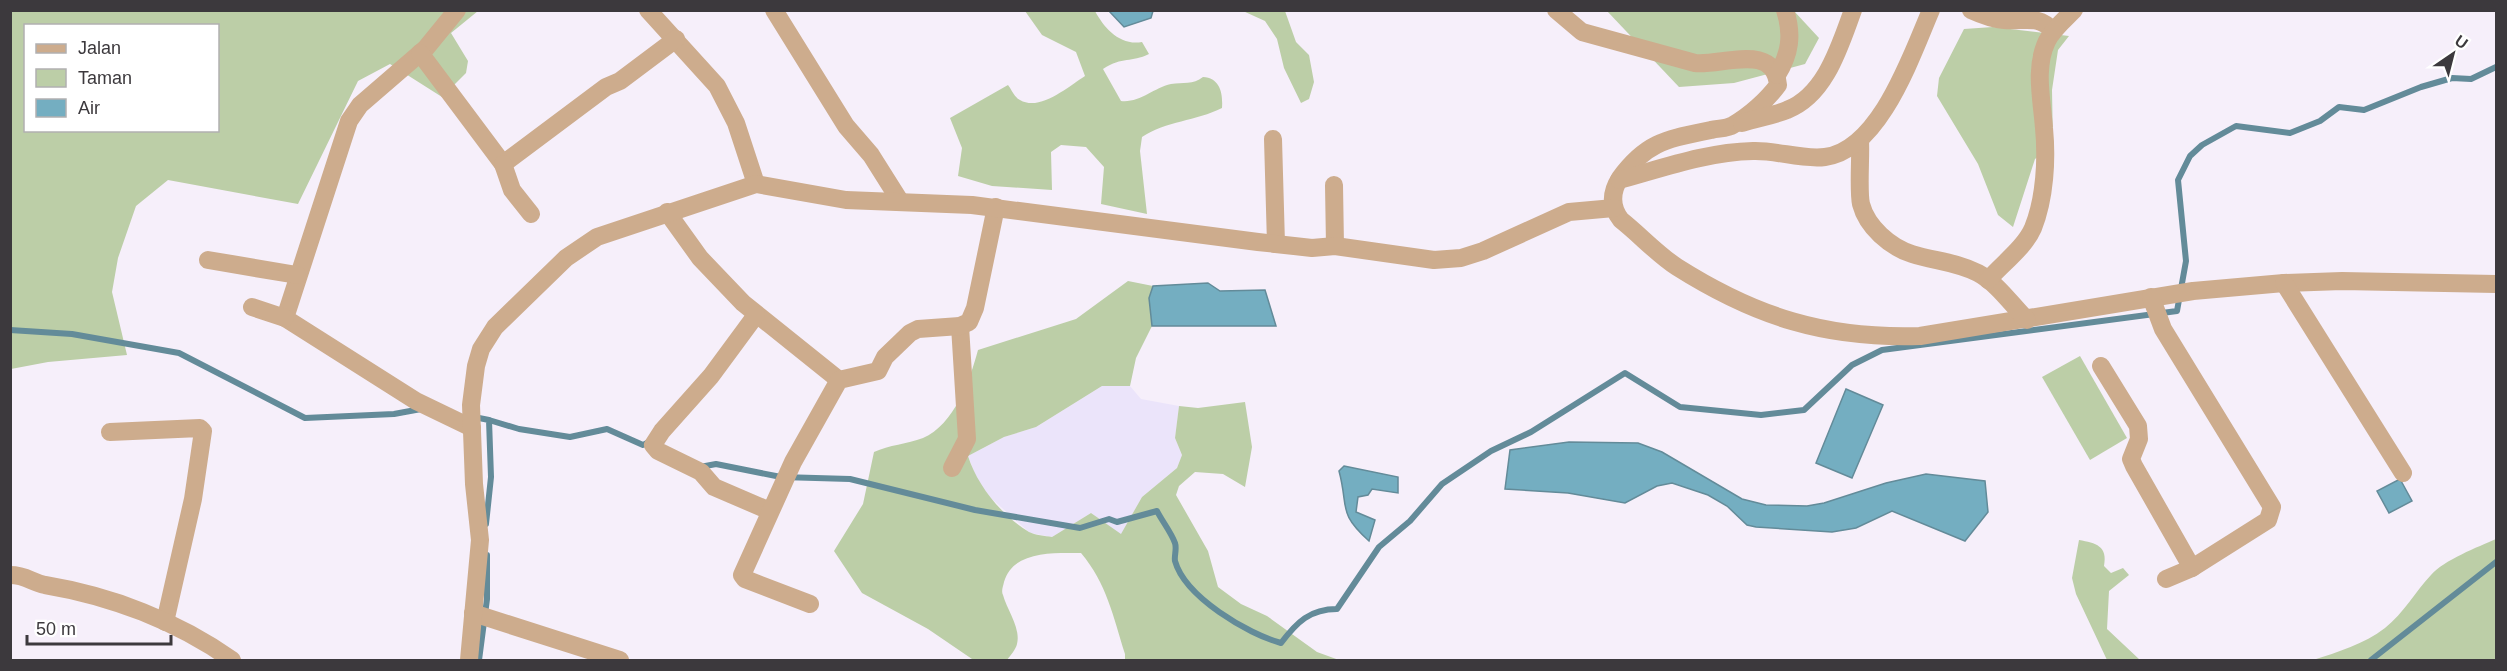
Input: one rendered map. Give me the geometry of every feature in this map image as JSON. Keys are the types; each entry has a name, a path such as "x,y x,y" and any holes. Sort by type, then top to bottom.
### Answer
{"street":[{"path":"285,318 297,275 349,121 360,105 420,53 457,10"},
{"path":"648,10 717,86 736,123 756,184"},
{"path":"774,10 846,126 871,155 900,201"},
{"path":"1556,10 1582,32 1695,63 1707,64 1737,58 1758,60 1771,65 1777,75 1778,85 1769,97 1732,126"},
{"path":"1777,75 1789,56 1789,21 1785,10"},
{"path":"1853,10 1835,58 1806,97 1786,111 1652,145 1634,160 1619,180 1612,195 1614,208 1621,220 1676,266 1745,304 1805,326 1841,333 1886,337 1920,336 2152,303 2172,294 2193,291 2284,283 2496,284"},
{"path":"1619,180 1705,156 1730,153 1754,151 1828,157 1860,140 1895,93 1931,10"},
{"path":"1971,10 2005,20 2045,21 2053,31"},
{"path":"1988,280 2026,240 2037,214 2046,149 2039,86 2041,59 2053,31 2074,10"},
{"path":"503,164 606,87 620,81 676,39"},
{"path":"420,53 503,164 512,190 531,214"},
{"path":"1273,139 1276,244"},
{"path":"1860,140 1861,203 1868,219 1879,234 1894,246 1911,254 1961,266 1988,280 2027,320"},
{"path":"469,660 483,615 472,419 476,366 481,349 495,327 546,277 566,258 597,237 756,184 846,200 996,207 1276,244 1312,248 1335,246 1434,260 1461,258 1507,241 1569,212 1614,208"},
{"path":"1334,185 1335,246"},
{"path":"810,604 742,576 773,504 793,462 839,380 878,371 885,357 904,336 918,329 960,326 969,322 974,314 996,207"},
{"path":"667,212 700,258 756,315 839,380"},
{"path":"208,260 297,275"},
{"path":"2284,283 2403,474"},
{"path":"2152,303 2163,329 2271,507 2268,520 2192,568 2166,579"},
{"path":"252,307 285,318 436,412 472,419"},
{"path":"756,315 725,359 654,441 658,451 701,472 714,487 773,504"},
{"path":"952,468 967,438 960,326"},
{"path":"2101,366 2138,426 2139,439 2131,459 2134,466 2192,568"},
{"path":"110,432 200,428 203,431 194,498 165,622"},
{"path":"10,575 23,575 42,585 90,594 165,622 232,660"},
{"path":"483,615 620,660"}],"shaded area":[{"path":"1102,386 1130,386 1141,399 1179,406 1175,438 1182,455 1177,468 1142,497 1121,535 1091,513 1052,537 1030,533 992,499 978,482 968,456 1004,437 1036,427"}],"green space":[{"path":"11,11 478,11 451,33 468,61 466,73 442,97 390,64 358,81 298,204 168,180 136,206 118,258 112,292 127,355 48,362 11,369"},
{"path":"1025,11 1095,11 1103,24 1120,38 1134,43 1142,42 1149,54 1116,62 1103,69 1121,101 1134,100 1164,86 1192,82 1203,77 1217,83 1222,97 1222,108 1161,128 1142,137 1140,151 1147,214 1101,204 1104,167 1086,147 1061,145 1051,152 1052,190 992,186 958,176 962,148 950,118 1008,85 1020,100 1036,103 1054,96 1085,76 1076,52 1042,35"},
{"path":"1243,11 1285,11 1296,42 1309,55 1314,82 1309,99 1301,103 1284,68 1277,39 1265,21"},
{"path":"1607,11 1794,11 1819,38 1805,64 1734,83 1679,87"},
{"path":"1993,27 2069,36 2058,50 2052,90 2053,145 2035,159 2013,227 1998,215 1978,164 1937,96 1939,78 1964,29"},
{"path":"1128,281 1153,286 1149,298 1152,326 1136,358 1130,386 1102,386 1036,427 1004,437 968,456 984,489 1000,509 1031,533 1052,537 1091,513 1121,534 1142,497 1177,468 1182,455 1175,438 1179,406 1198,408 1245,402 1252,447 1245,487 1223,474 1195,472 1179,486 1176,495 1208,551 1218,587 1241,604 1267,616 1317,652 1339,660 1125,660 1113,614 1103,589 1081,553 1036,556 1016,564 1004,582 1002,592 1017,632 1016,646 1007,660 972,659 928,629 862,593 834,551 863,504 874,452 923,438 944,423 965,388 978,350 1076,319"},
{"path":"2080,356 2127,438 2090,460 2042,377"},
{"path":"2496,539 2496,660 2313,660 2350,647 2377,634 2398,616 2437,569 2462,554"},
{"path":"2079,540 2095,544 2102,550 2105,559 2104,566 2111,573 2123,568 2129,575 2109,591 2107,629 2140,660 2107,660 2076,594 2072,578"}],"water":[{"path":"1109,11 1153,11 1151,18 1124,27"},
{"path":"1208,283 1220,291 1265,290 1276,326 1152,326 1149,298 1153,286"},
{"path":"1846,389 1883,405 1852,478 1816,463"},
{"path":"1569,442 1638,443 1662,452 1742,499 1766,505 1807,506 1824,503 1886,483 1926,474 1985,481 1988,512 1965,541 1892,511 1856,528 1832,532 1756,527 1747,525 1727,506 1708,495 1672,483 1657,486 1625,503 1568,493 1505,489 1510,450"},
{"path":"1344,466 1398,477 1398,493 1372,489 1368,495 1358,497 1356,512 1375,520 1369,541 1348,516 1339,471"},
{"path":"2400,479 2412,501 2389,513 2377,491"}],"waterway":[{"path":"700,467 716,464 781,477 850,479 975,510 1080,528 1109,519 1117,522 1157,511 1175,543 1175,561 1191,588 1236,623 1281,643 1305,618 1319,611 1337,609 1379,547 1410,521 1442,484 1491,451 1531,432 1625,373 1680,407 1761,415 1804,410 1852,365 1882,350 2177,311 2186,261 2178,180 2190,156 2202,145 2236,126 2290,133 2320,121 2339,107 2364,110 2421,87 2452,78 2471,79 2496,67"},
{"path":"10,330 72,334 179,353 305,418 394,414 421,409"},
{"path":"474,417 489,420 491,477 486,524"},
{"path":"489,420 519,429 570,437 607,429 643,445 652,440"},
{"path":"479,660 487,599 487,555"},
{"path":"2371,660 2496,562"}]}
